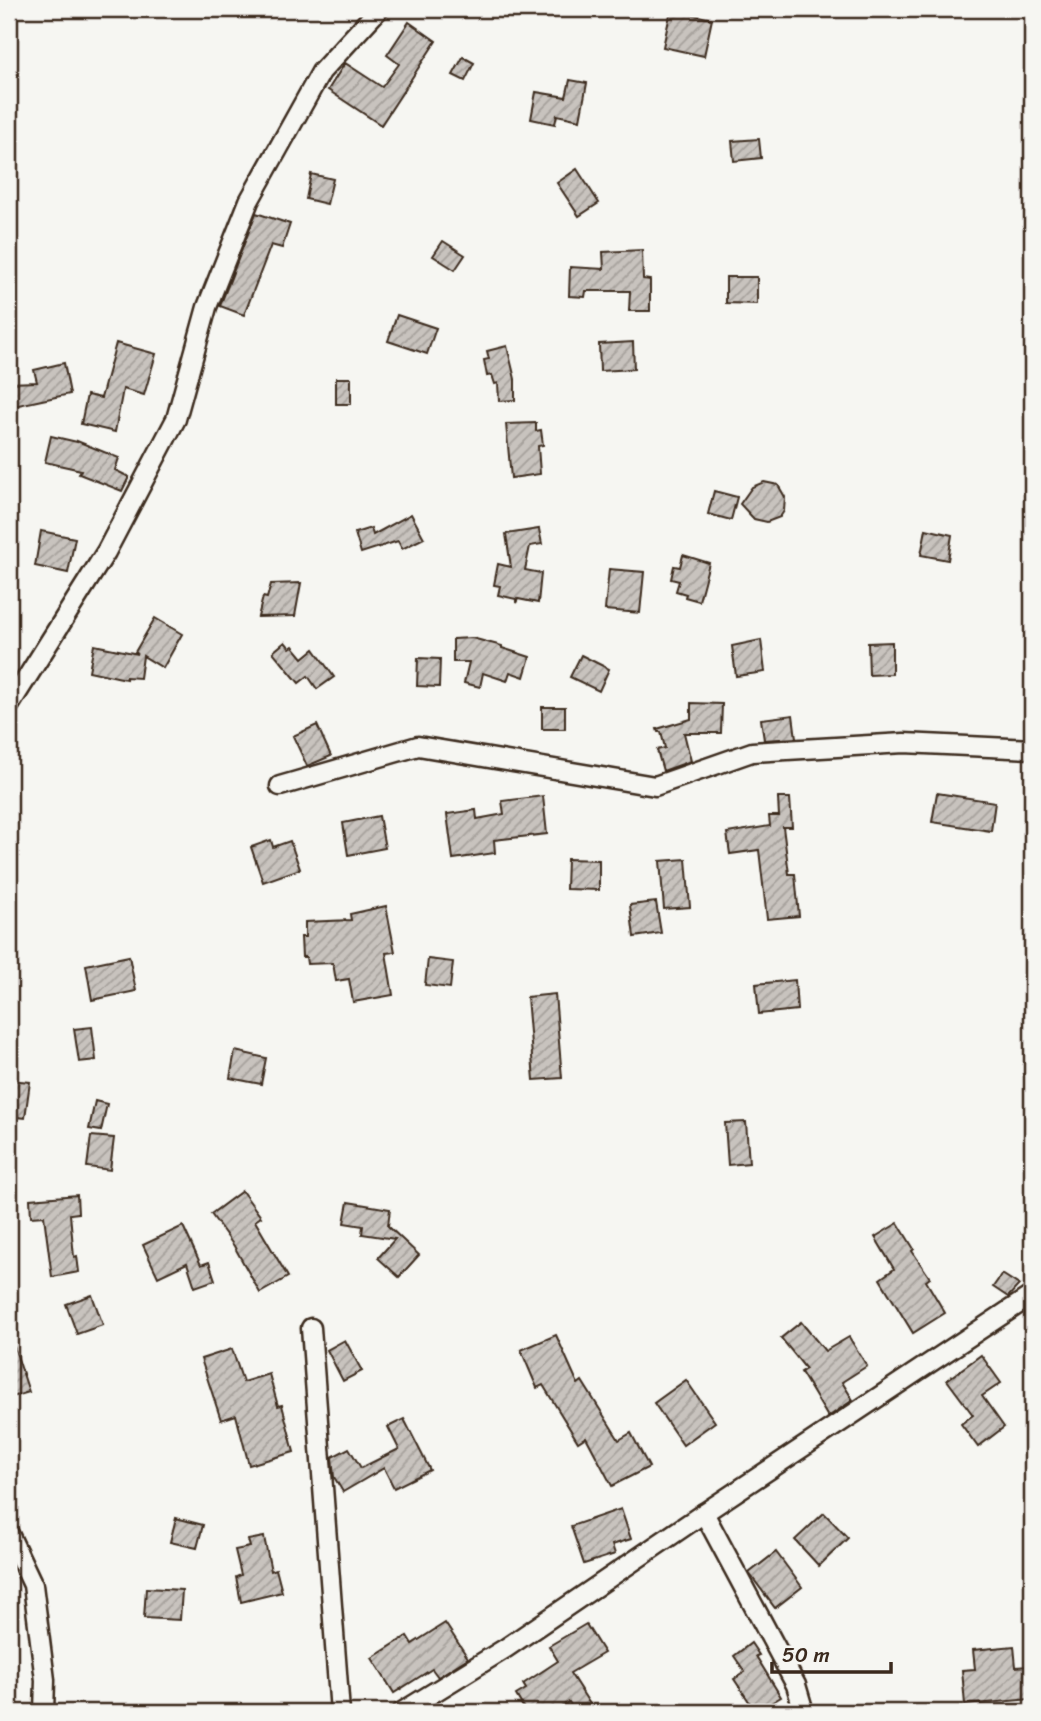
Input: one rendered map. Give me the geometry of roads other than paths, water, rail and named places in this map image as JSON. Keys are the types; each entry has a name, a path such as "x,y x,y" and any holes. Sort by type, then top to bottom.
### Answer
{"street":[{"path":"9,706 106,552 176,419 207,307 249,201 321,72 379,9"},
{"path":"280,786 418,746 655,786 752,752 904,743 1032,749"},
{"path":"402,1712 506,1648 1032,1295"},
{"path":"311,1328 340,1712"},
{"path":"704,1513 796,1685 804,1712"},
{"path":"9,1534 33,1585 44,1680 44,1712"}]}
